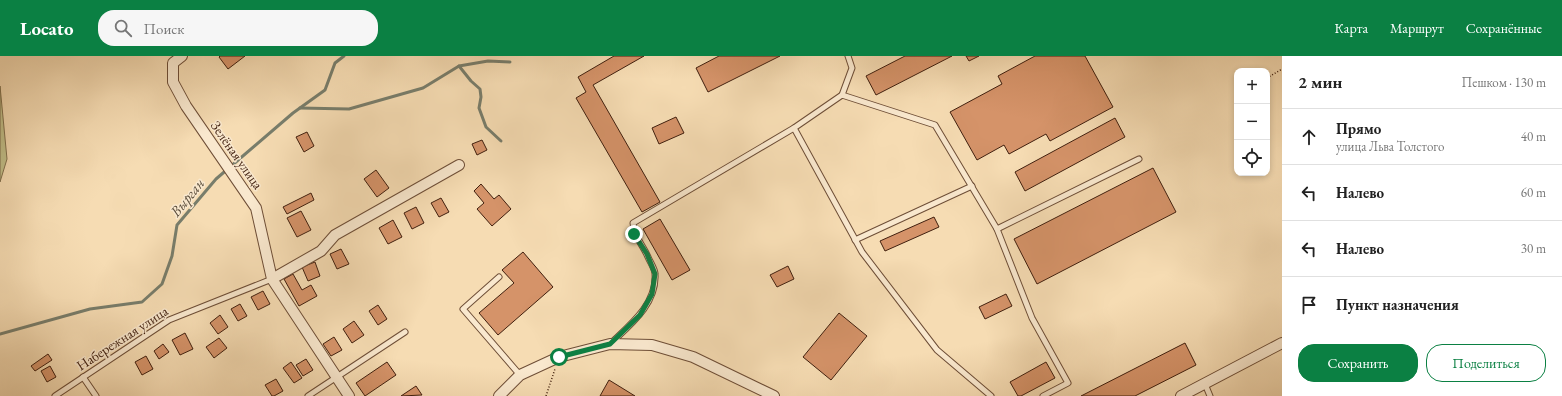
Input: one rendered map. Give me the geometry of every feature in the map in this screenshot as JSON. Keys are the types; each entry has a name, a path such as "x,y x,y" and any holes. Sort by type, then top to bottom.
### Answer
{"street":[{"name":"Зелёная улица","path":"182,56 173,63 172,82 186,106 256,208 272,279"},
{"path":"349,396 272,279 321,251 335,236 459,165"},
{"path":"1181,396 1282,343"},
{"path":"499,396 520,375 559,357 610,344 652,345 693,357 774,396"}],"lane":[{"path":"610,344 640,315 652,294 655,274 647,254 634,234 633,223 794,128 842,95 852,68 848,56"},
{"path":"842,95 935,125 997,229 1032,318 1068,383 1043,396"},
{"path":"794,128 862,252 937,350 991,396"},
{"path":"997,229 1139,159"},
{"path":"855,240 972,186"},
{"path":"499,277 463,309 520,375"},
{"name":"Набережная улица","path":"55,396 169,320 272,279"},
{"path":"308,396 405,332"},
{"path":"83,377 96,396"},
{"path":"1205,384 1210,396"}],"path":[{"path":"1270,76 1282,69"},
{"path":"546,396 559,357"}],"shaded area":[{"path":"0,86 7,159 0,182"}],"building":[{"path":"245,56 228,69 219,57"},
{"path":"614,56 644,56 593,85 660,202 642,212 576,98 586,92 578,77"},
{"path":"719,56 780,56 708,92 696,68"},
{"path":"905,56 952,56 876,95 866,76"},
{"path":"966,56 979,56 969,61"},
{"path":"1035,56 1085,56 1113,107 1050,141 1046,134 1009,154 1004,145 977,160 950,112 1002,84 998,76"},
{"path":"676,117 684,133 659,144 652,128"},
{"path":"1115,118 1125,137 1025,191 1015,172"},
{"path":"307,132 314,146 304,152 296,137"},
{"path":"482,140 487,150 477,155 472,144"},
{"path":"1153,168 1176,212 1037,284 1014,239"},
{"path":"376,170 389,188 377,197 364,179"},
{"path":"481,184 494,199 499,195 511,209 492,226 477,209 484,203 474,191"},
{"path":"311,193 314,200 287,214 283,207"},
{"path":"441,198 449,212 439,217 431,203"},
{"path":"416,207 424,223 412,229 404,213"},
{"path":"301,211 311,230 297,237 287,218"},
{"path":"934,217 939,227 885,251 880,241"},
{"path":"660,219 690,270 672,280 643,229"},
{"path":"393,220 402,237 388,244 379,228"},
{"path":"341,249 349,264 337,269 330,254"},
{"path":"523,252 553,287 498,335 479,313 514,283 502,270"},
{"path":"315,262 320,276 308,281 302,267"},
{"path":"788,266 794,279 777,287 770,275"},
{"path":"293,274 302,290 311,285 317,296 299,306 284,279"},
{"path":"263,291 270,304 258,310 251,297"},
{"path":"1006,294 1012,306 985,319 979,307"},
{"path":"240,304 247,316 238,321 231,309"},
{"path":"378,305 387,319 378,325 369,311"},
{"path":"839,313 867,336 831,380 803,357"},
{"path":"220,315 228,327 218,334 210,323"},
{"path":"354,321 364,335 352,343 343,329"},
{"path":"185,333 193,349 180,355 172,340"},
{"path":"334,337 342,350 331,356 323,344"},
{"path":"219,338 227,348 214,358 206,347"},
{"path":"1185,343 1196,365 1135,396 1081,396"},
{"path":"163,344 169,352 159,359 154,351"},
{"path":"48,354 52,360 35,371 31,366"},
{"path":"146,356 153,369 142,375 135,362"},
{"path":"306,359 313,370 303,376 296,365"},
{"path":"291,362 302,378 294,383 283,368"},
{"path":"387,362 396,375 365,396 356,383"},
{"path":"1046,362 1055,378 1021,396 1018,396 1010,382"},
{"path":"50,366 56,377 47,382 41,371"},
{"path":"276,379 283,391 272,396 265,385"},
{"path":"609,380 635,396 600,396"},
{"path":"416,386 422,395 401,396"}],"waterway":[{"name":"Вырган","path":"0,334 90,309 142,302 162,284 172,256 177,225 216,179 293,113 325,90 335,63 344,56"},
{"path":"300,108 349,109 423,88 459,66 488,61 510,62"},
{"path":"459,66 471,81 480,89 481,97 479,108 486,127 501,141"}],"route":[{"path":"559,357 610,344 640,315 652,294 655,274 647,254 634,234"}]}
